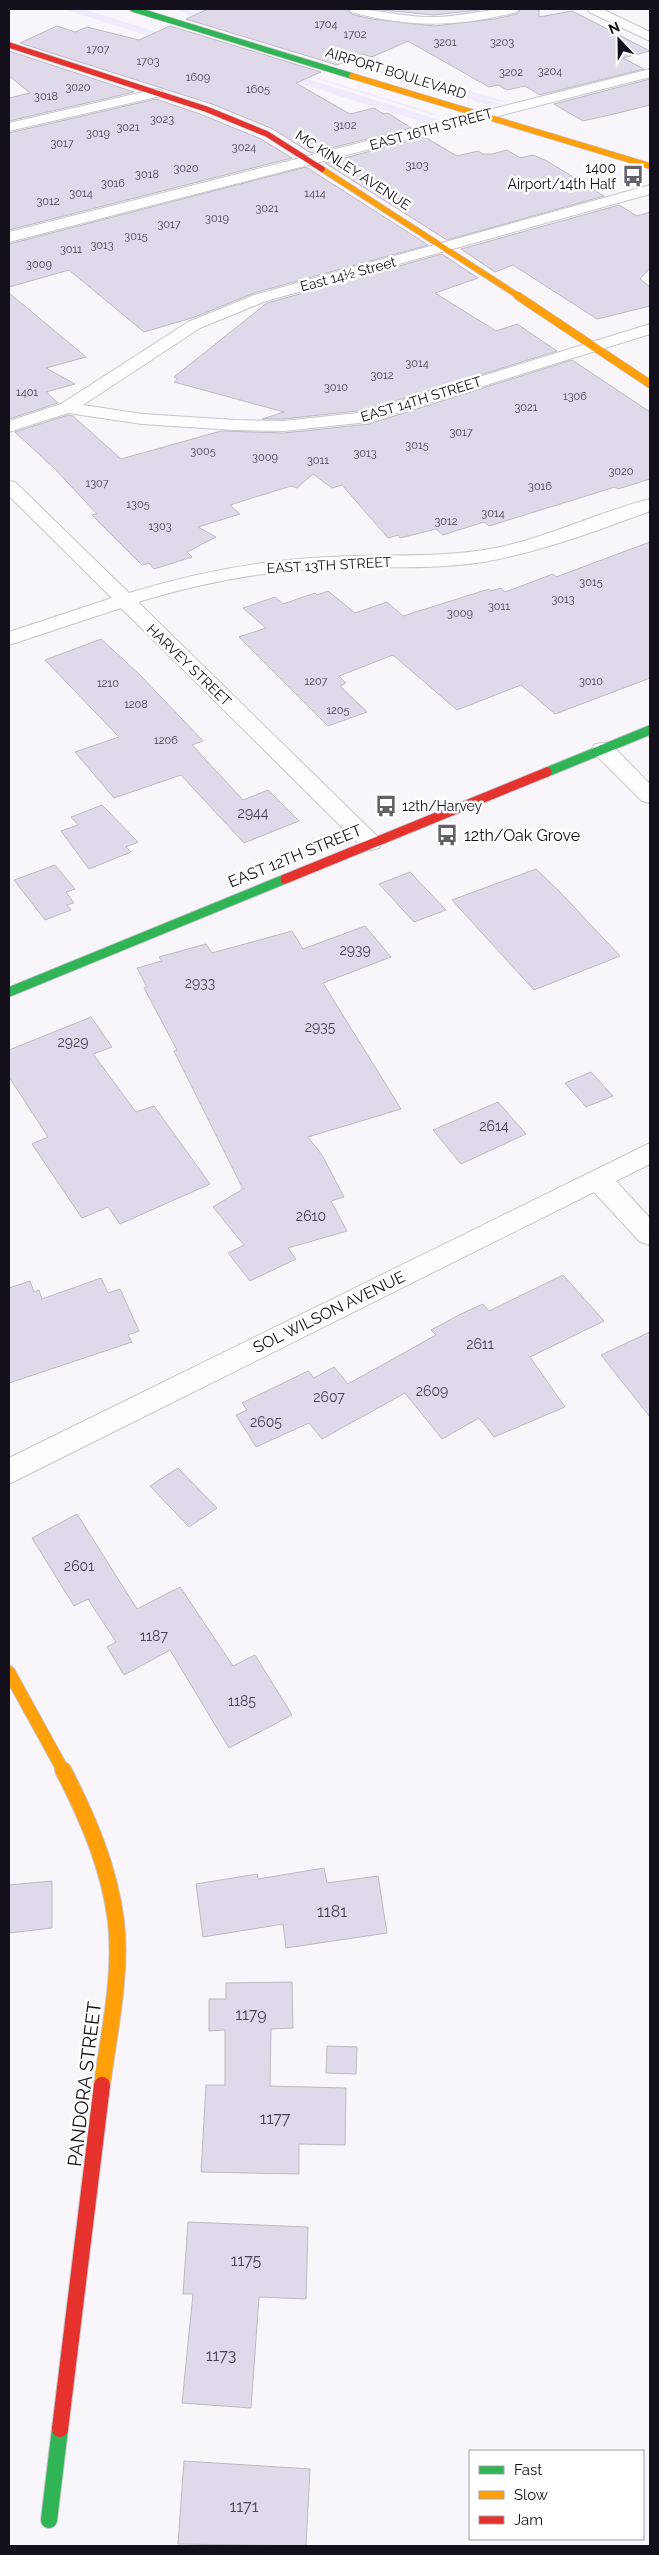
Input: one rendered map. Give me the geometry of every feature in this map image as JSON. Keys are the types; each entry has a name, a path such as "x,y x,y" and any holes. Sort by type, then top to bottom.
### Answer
{"street":[{"name":"AIRPORT BOULEVARD","path":"133,9 650,166"},
{"path":"355,9 397,20 425,22 462,20 513,9"},
{"path":"593,9 650,38"},
{"path":"625,25 642,21"},
{"name":"MC KINLEY AVENUE","path":"9,45 156,93 255,128 445,247 650,384"},
{"name":"EAST 16TH STREET","path":"9,237 650,72"},
{"path":"9,127 156,93"},
{"name":"East 14½ Street","path":"67,408 194,325 260,298 650,189"},
{"name":"EAST 14TH STREET","path":"9,428 67,408 142,419 235,425 284,426 332,423 368,417 650,329"},
{"name":"HARVEY STREET","path":"9,486 123,601 371,843"},
{"name":"EAST 13TH STREET","path":"9,639 123,601 232,573 283,566 342,562 428,562 493,554 549,540 650,505"},
{"name":"EAST 12TH STREET","path":"9,992 650,730"},
{"path":"603,749 650,796"},
{"name":"SOL WILSON AVENUE","path":"9,1472 650,1153"},
{"path":"598,1179 650,1235"},
{"name":"PANDORA STREET","path":"9,1672 82,1809 100,1854 116,1917 115,1974 49,2520"}],"shaded area":[{"path":"63,9 83,9 439,120 429,124"},
{"path":"176,9 184,9 504,105 491,106 189,15"},
{"path":"190,9 199,9 510,103 485,99"},
{"path":"117,17 431,112 440,117"}],"building":[{"path":"208,9 347,9 351,14 372,19 434,26 495,19 517,14 521,9 539,9 539,17 572,11 650,51 623,58 644,69 540,95 525,86 507,90 498,85 489,87 408,41 372,57 362,54 337,65 186,19"},
{"path":"372,9 488,9 434,15"},
{"path":"57,26 75,32 87,27 139,40 170,26 321,72 296,83 350,114 374,108 384,114 388,113 411,128 311,153 273,129 212,104 20,43"},
{"path":"9,51 134,92 9,121 9,98 30,93 9,76"},
{"path":"650,79 650,105 583,121 554,104"},
{"path":"156,99 200,114 261,139 292,158 9,230 9,133"},
{"path":"425,137 457,156 478,151 483,154 492,154 507,150 520,158 533,155 547,161 604,196 447,240 325,163"},
{"path":"306,167 428,245 254,293 195,317 144,332 69,270 9,287 9,244"},
{"path":"619,205 637,216 650,212 650,268 640,279 650,287 650,306 597,319 513,265 495,272 461,249"},
{"path":"442,254 478,278 435,293 496,331 517,324 557,351 366,410 284,419 262,419 284,412 174,382 178,379 174,377 267,303"},
{"path":"9,293 86,357 46,368 75,384 46,392 58,403 9,419"},
{"path":"572,360 650,412 650,479 618,489 615,487 489,526 484,522 443,535 436,529 400,538 398,535 388,538 342,485 332,488 313,474 297,488 291,486 230,505 240,514 198,527 216,537 187,552 192,557 154,569 149,563 142,565 92,515 97,514 55,469 15,432 68,415 73,416 121,459 221,431 284,433 369,424"},
{"path":"650,542 650,678 555,714 521,685 457,710 393,655 339,676 346,683 340,686 367,712 328,726 239,637 266,628 243,608 275,597 283,604 315,593 317,595 328,591 355,613 387,602 403,616 489,589 491,591 501,588 505,592 553,574 556,577"},
{"path":"101,639 140,675 203,741 192,745 243,800 268,790 299,821 244,843 181,775 114,798 75,752 119,737 45,660"},
{"path":"102,805 138,842 126,847 131,852 89,869 61,831 78,825 71,817"},
{"path":"55,865 75,889 66,892 74,903 67,905 71,910 45,920 14,880"},
{"path":"536,869 620,956 534,990 452,900"},
{"path":"410,872 446,910 414,922 379,884"},
{"path":"365,926 391,957 323,983 401,1109 308,1137 322,1155 344,1197 331,1201 347,1231 288,1248 296,1259 250,1281 228,1253 244,1245 213,1207 243,1189 174,1051 177,1050 144,988 147,987 137,968 162,961 159,957 206,944 212,953 292,931 303,949"},
{"path":"91,1017 112,1047 93,1054 136,1112 154,1106 210,1184 120,1224 108,1207 82,1218 32,1144 48,1137 9,1077 9,1050"},
{"path":"591,1072 613,1096 586,1107 565,1083"},
{"path":"498,1102 526,1134 461,1164 433,1130"},
{"path":"563,1275 604,1321 530,1357 565,1407 494,1437 479,1418 442,1439 405,1393 322,1439 309,1423 256,1447 236,1415 247,1410 242,1403 308,1371 314,1378 334,1367 348,1384 436,1335 431,1330 461,1314 483,1304 489,1311"},
{"path":"101,1278 108,1293 120,1289 139,1331 128,1335 132,1342 9,1383 9,1288 30,1281 34,1292 39,1290 42,1299"},
{"path":"650,1332 650,1417 601,1355"},
{"path":"178,1468 217,1508 189,1527 150,1486"},
{"path":"77,1514 137,1609 180,1587 233,1666 255,1655 292,1715 229,1748 170,1650 124,1675 107,1647 116,1642 88,1599 74,1606 32,1538"},
{"path":"324,1868 327,1883 378,1876 387,1933 286,1948 283,1924 203,1937 196,1884 257,1874 258,1879"},
{"path":"52,1881 52,1928 9,1933 9,1885"},
{"path":"292,1982 293,2028 271,2029 270,2086 346,2088 345,2145 299,2144 299,2174 201,2172 206,2085 225,2085 225,2030 209,2031 209,1999 226,1999 226,1983"},
{"path":"327,2046 357,2047 356,2074 326,2073"},
{"path":"188,2222 308,2227 306,2299 259,2297 251,2408 182,2403 193,2294 183,2294"},
{"path":"184,2461 310,2469 306,2546 178,2544"}],"traffic: fast":[{"path":"133,9 352,76"},
{"path":"547,772 650,730"},
{"path":"9,992 285,879"},
{"path":"49,2520 60,2429"}],"traffic: slow":[{"path":"352,76 650,166"},
{"path":"322,169 445,247 650,384"},
{"path":"9,1672 75,1792 101,1856 111,1889 116,1922 117,1962 102,2085"}],"traffic: jam":[{"path":"9,45 206,109 267,134 322,169"},
{"path":"285,879 547,772"},
{"path":"60,2429 102,2085"}],"place":[{"name":"1400 Airport/14th Half","path":"633,176"},
{"name":"12th/Harvey","path":"386,806"},
{"name":"12th/Oak Grove","path":"447,835"}]}
